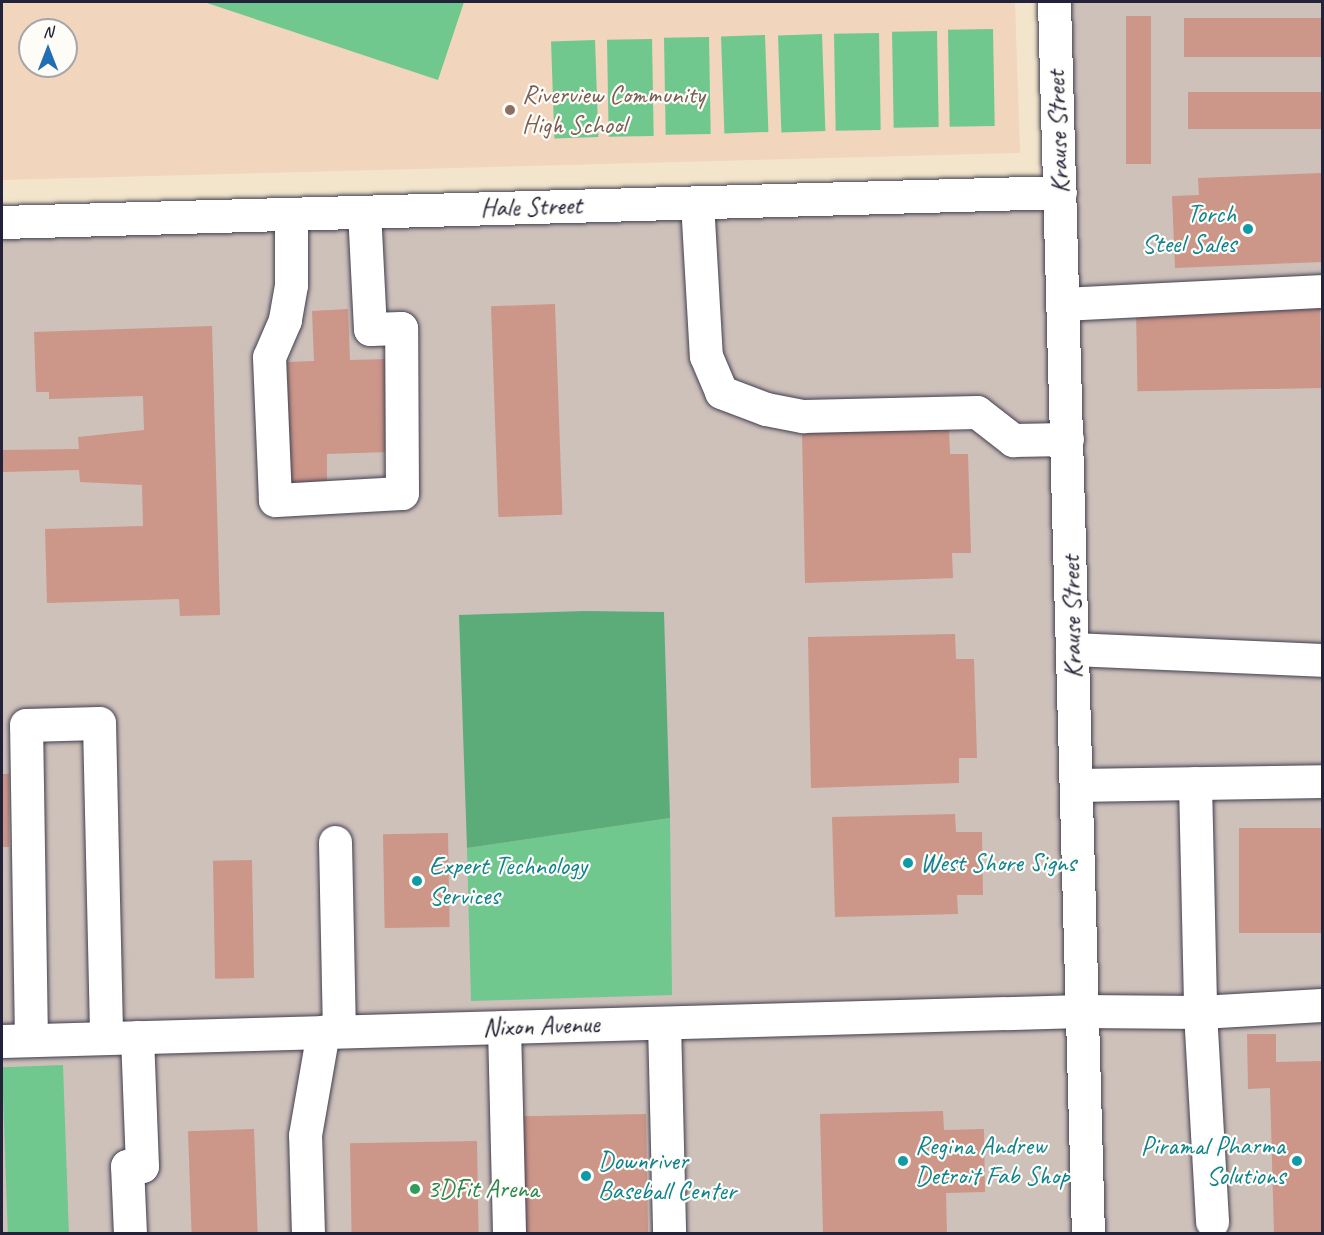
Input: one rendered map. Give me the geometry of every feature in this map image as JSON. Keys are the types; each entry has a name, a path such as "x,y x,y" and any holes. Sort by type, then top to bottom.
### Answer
{"street":[{"name":"Krause Street","path":"1054,2 1088,1233"},
{"name":"Hale Street","path":"2,222 1060,192"},
{"path":"697,202 706,356 721,392 766,409 803,417 977,412 1013,440 1067,439"},
{"path":"291,214 291,285 285,320 269,357 275,500 402,493 401,328 370,329 364,212"},
{"path":"1064,304 1323,291"},
{"path":"1072,649 1323,660"},
{"path":"16,1040 15,874 26,725 99,723 104,977 121,1038 142,1166 127,1166 130,1233"},
{"path":"1076,785 1323,781"},
{"path":"1195,783 1200,1012 1212,1222"},
{"path":"308,1233 305,1135 331,1031 335,842"},
{"name":"Nixon Avenue","path":"16,1040 1082,1011 1200,1012 1323,1005"},
{"path":"664,1023 669,1233"},
{"path":"504,1027 509,1233"}],"shaded area":[{"name":"Riverview Community High School","path":"2,2 1015,2 1020,153 2,180"},
{"path":"1054,2 1322,2 1322,1233 2,1233 2,222 1059,192"}],"green space":[{"path":"204,2 464,2 438,80"},
{"path":"993,29 995,126 950,127 948,30"},
{"path":"937,31 939,127 894,128 892,32"},
{"path":"879,33 881,130 836,131 834,34"},
{"path":"822,34 825,131 781,132 778,36"},
{"path":"765,35 768,132 724,133 721,37"},
{"path":"709,37 711,134 666,135 664,38"},
{"path":"652,39 654,136 609,137 607,40"},
{"path":"595,40 598,137 554,138 551,42"},
{"path":"584,611 664,612 670,818 467,848 459,615"},
{"path":"670,818 672,995 471,1001 467,848"},
{"path":"63,1065 69,1233 8,1234 2,1067"}],"building":[{"path":"1126,16 1151,16 1151,164 1126,164"},
{"path":"1184,18 1322,18 1322,57 1184,57"},
{"path":"1188,92 1322,92 1322,129 1188,129"},
{"name":"Torch Steel Sales","path":"1322,173 1322,262 1175,268 1172,196 1199,195 1198,178"},
{"path":"555,304 562,515 498,517 491,306"},
{"path":"1320,306 1321,388 1137,391 1136,309"},
{"path":"348,309 350,360 387,359 389,452 327,454 327,486 291,487 287,362 314,361 312,311"},
{"path":"212,326 220,615 180,616 179,599 47,603 45,529 143,526 142,485 80,482 79,470 3,472 2,450 79,449 78,437 144,430 143,396 49,399 49,392 36,392 34,332"},
{"path":"949,429 950,454 968,454 971,553 952,553 953,578 805,583 802,432"},
{"path":"955,634 956,659 974,659 977,758 959,758 959,783 811,788 808,637"},
{"path":"2,774 9,774 9,847 2,847"},
{"name":"West Shore Signs","path":"955,814 956,832 982,832 983,895 957,895 958,914 835,917 832,817"},
{"path":"1239,828 1322,828 1322,933 1239,933"},
{"name":"Expert Technology Services","path":"448,833 450,927 385,928 383,834"},
{"path":"252,860 254,978 215,979 213,861"},
{"name":"Piramal Pharma Solutions","path":"1247,1034 1276,1034 1276,1062 1322,1061 1322,1234 1274,1234 1270,1088 1248,1089"},
{"name":"Regina Andrew Detroit Fab Shop","path":"943,1111 944,1130 984,1129 985,1192 946,1193 947,1234 823,1234 820,1114"},
{"name":"Downriver Baseball Center","path":"646,1114 648,1234 525,1234 523,1116"},
{"path":"254,1129 258,1234 192,1234 188,1131"},
{"name":"3DFit Arena","path":"477,1141 479,1234 352,1234 350,1143"}],"place":[{"name":"Riverview Community High School","path":"510,110"},
{"name":"Torch Steel Sales","path":"1248,229"},
{"name":"West Shore Signs","path":"908,863"},
{"name":"Expert Technology Services","path":"417,881"},
{"name":"Regina Andrew Detroit Fab Shop","path":"903,1161"},
{"name":"Piramal Pharma Solutions","path":"1297,1161"},
{"name":"Downriver Baseball Center","path":"586,1176"},
{"name":"3DFit Arena","path":"415,1189"}]}
